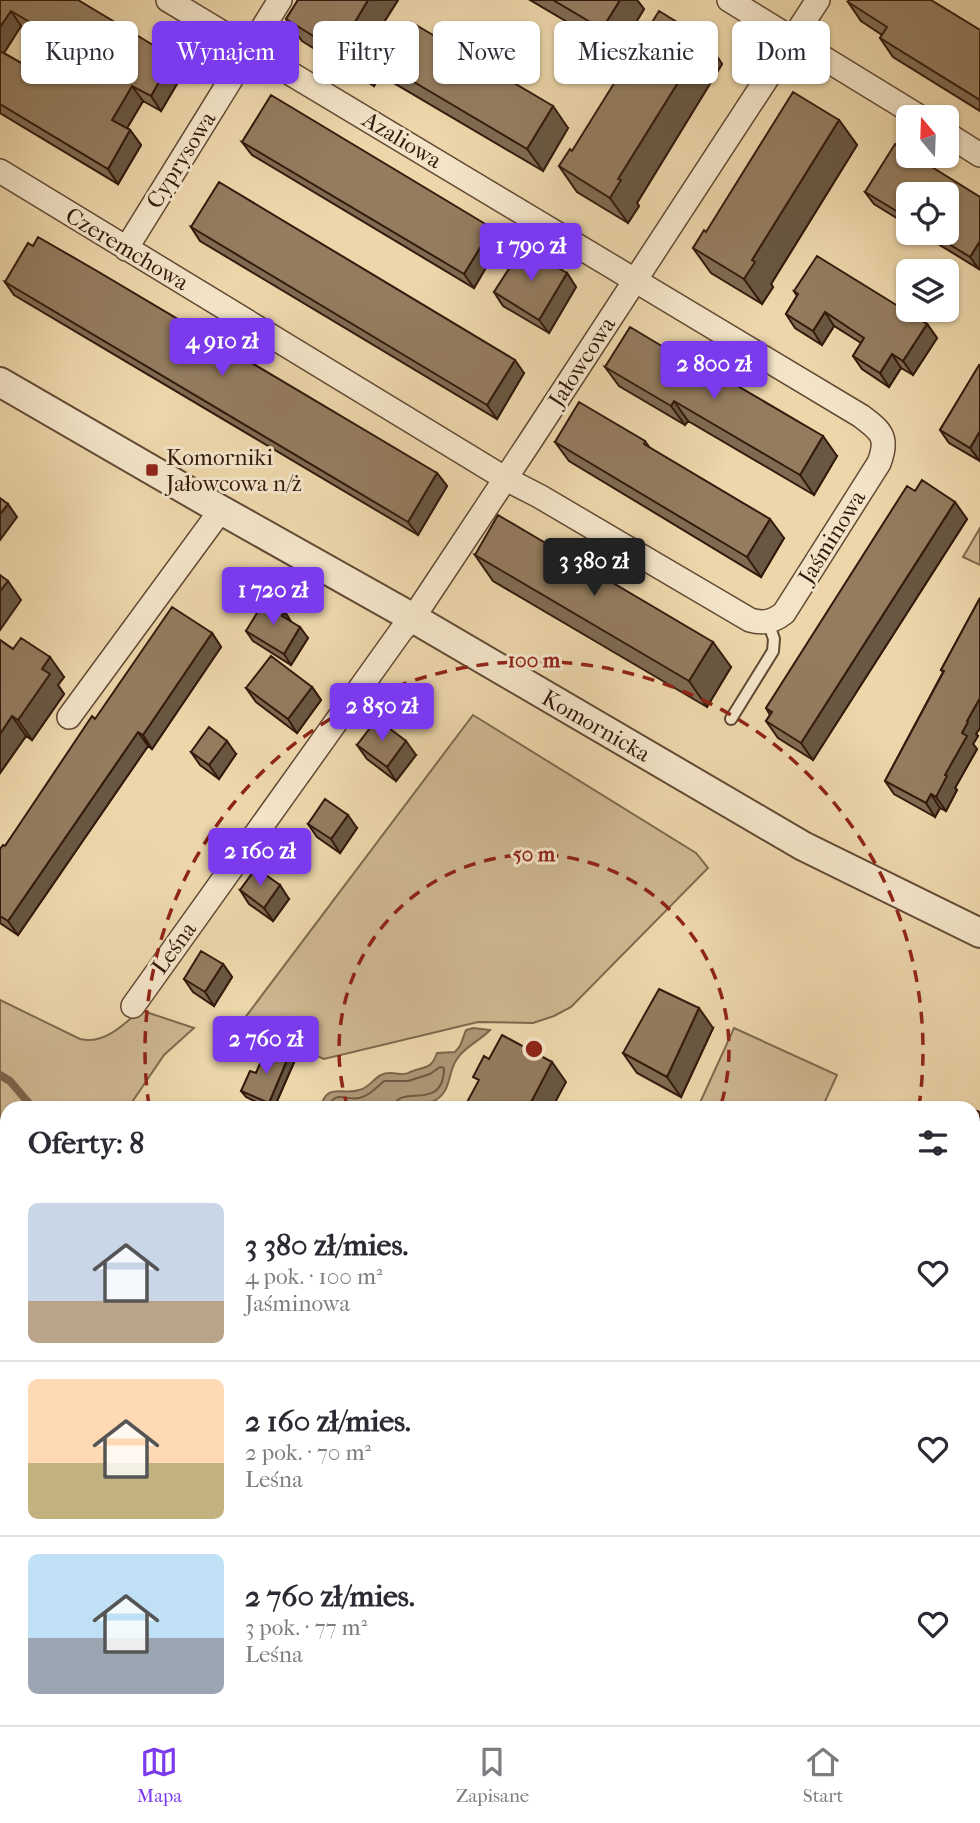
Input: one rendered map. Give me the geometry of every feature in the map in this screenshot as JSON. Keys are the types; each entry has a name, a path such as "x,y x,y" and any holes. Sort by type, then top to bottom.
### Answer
{"street":[{"name":"Azaliowa","path":"168,0 203,21"},
{"name":"Cyprysowa","path":"267,21 280,0"},
{"path":"729,0 763,21"},
{"name":"Jałowcowa","path":"805,21 818,0"},
{"path":"830,62 900,105"},
{"name":"Azaliowa","path":"299,78 635,280"},
{"name":"Cyprysowa","path":"126,249 228,84"},
{"name":"Jałowcowa","path":"413,618 763,84"},
{"path":"959,142 980,155"},
{"name":"Czeremchowa","path":"0,171 506,479"},
{"name":"Jaśminowa","path":"635,280 861,416 882,434 884,444 879,463 790,604 776,619 768,622"},
{"name":"Komornicka","path":"0,382 413,618 803,846 980,933"},
{"path":"506,479 750,621 768,622"},
{"path":"69,717 221,510"},
{"name":"Leśna","path":"133,1006 401,631 413,618"}],"lane":[{"path":"731,719 773,650 774,639 768,622"}],"shaded area":[{"path":"980,528 980,565 963,557"},
{"path":"473,715 696,853 708,868 571,1007 533,1023 478,1022 324,1059 241,1023"},
{"path":"0,1000 80,1039 105,1036 140,1010 194,1028 164,1055 133,1101 0,1101"},
{"path":"734,1028 837,1075 825,1101 701,1101"}],"water":[{"path":"466,1030 490,1030 460,1054 444,1093 434,1101 323,1101 331,1092 359,1090 384,1074 407,1074 428,1066 437,1053 455,1052"}],"building":[{"path":"0,0 78,0 113,21 28,21 11,11 0,27"},
{"path":"298,0 368,0 356,21 313,21 313,36 299,27 299,21 286,19"},
{"path":"553,0 620,0 607,21 588,21"},
{"path":"931,0 980,30 980,100 880,38 887,27 848,2"},
{"path":"659,11 675,21 653,21"},
{"path":"419,27 433,35 433,84 516,84 553,106 527,149 417,84"},
{"path":"138,36 152,44 152,84 158,84 151,96 132,86 112,120 130,130 108,169 0,104 0,51 21,63 21,84 138,84"},
{"path":"614,84 677,84 618,179 621,180 610,198 559,166 570,149 572,151"},
{"path":"793,92 839,120 752,260 755,262 744,279 693,248 704,230 706,232"},
{"path":"271,95 492,228 464,274 242,142"},
{"path":"895,144 896,168 933,168 956,182 896,182 896,211 865,192"},
{"path":"219,182 515,360 487,405 191,227"},
{"path":"959,184 980,197 980,241 970,257 950,245 959,245"},
{"path":"38,237 437,473 408,522 5,282 28,243 33,246"},
{"path":"523,247 567,273 539,320 494,292"},
{"path":"817,256 896,305 896,322 927,324 903,361 892,354 880,373 853,356 864,338 825,312 813,331 786,314 798,294 794,291"},
{"path":"630,327 722,382 724,378 823,436 800,475 674,401 671,406 605,367"},
{"path":"979,365 980,431 970,448 940,430"},
{"path":"579,402 770,519 747,557 555,442"},
{"path":"922,480 955,502 801,743 766,721 772,712 766,708 907,486 915,491"},
{"path":"0,498 8,504 0,514"},
{"path":"498,515 713,642 689,681 475,555"},
{"path":"0,575 8,581 0,591"},
{"path":"980,598 980,698 967,721 962,733 967,736 945,775 947,776 936,797 931,794 926,803 885,781"},
{"path":"265,600 285,612 282,616 300,627 284,654 246,631"},
{"path":"172,607 212,633 143,735 138,732 8,921 0,916 0,849 5,846 92,716 95,719"},
{"path":"21,638 50,657 42,669 50,674 18,720 12,716 0,734 0,640 13,649"},
{"path":"271,656 312,687 288,719 246,688"},
{"path":"377,719 406,741 387,767 357,745"},
{"path":"209,727 227,741 209,765 191,752"},
{"path":"325,799 348,815 331,839 308,824"},
{"path":"256,868 280,885 264,908 240,890"},
{"path":"201,951 223,964 205,992 184,979"},
{"path":"659,989 699,1008 667,1077 623,1053"},
{"path":"502,1035 552,1062 532,1101 468,1101 479,1080 473,1077 484,1056 489,1059"},
{"path":"266,1049 290,1053 270,1101 241,1091 250,1071 256,1073"}],"waterway":[{"path":"0,1075 10,1081 27,1101"}],"place":[{"name":"Komorniki Jałowcowa n/ż","path":"152,470"}]}
